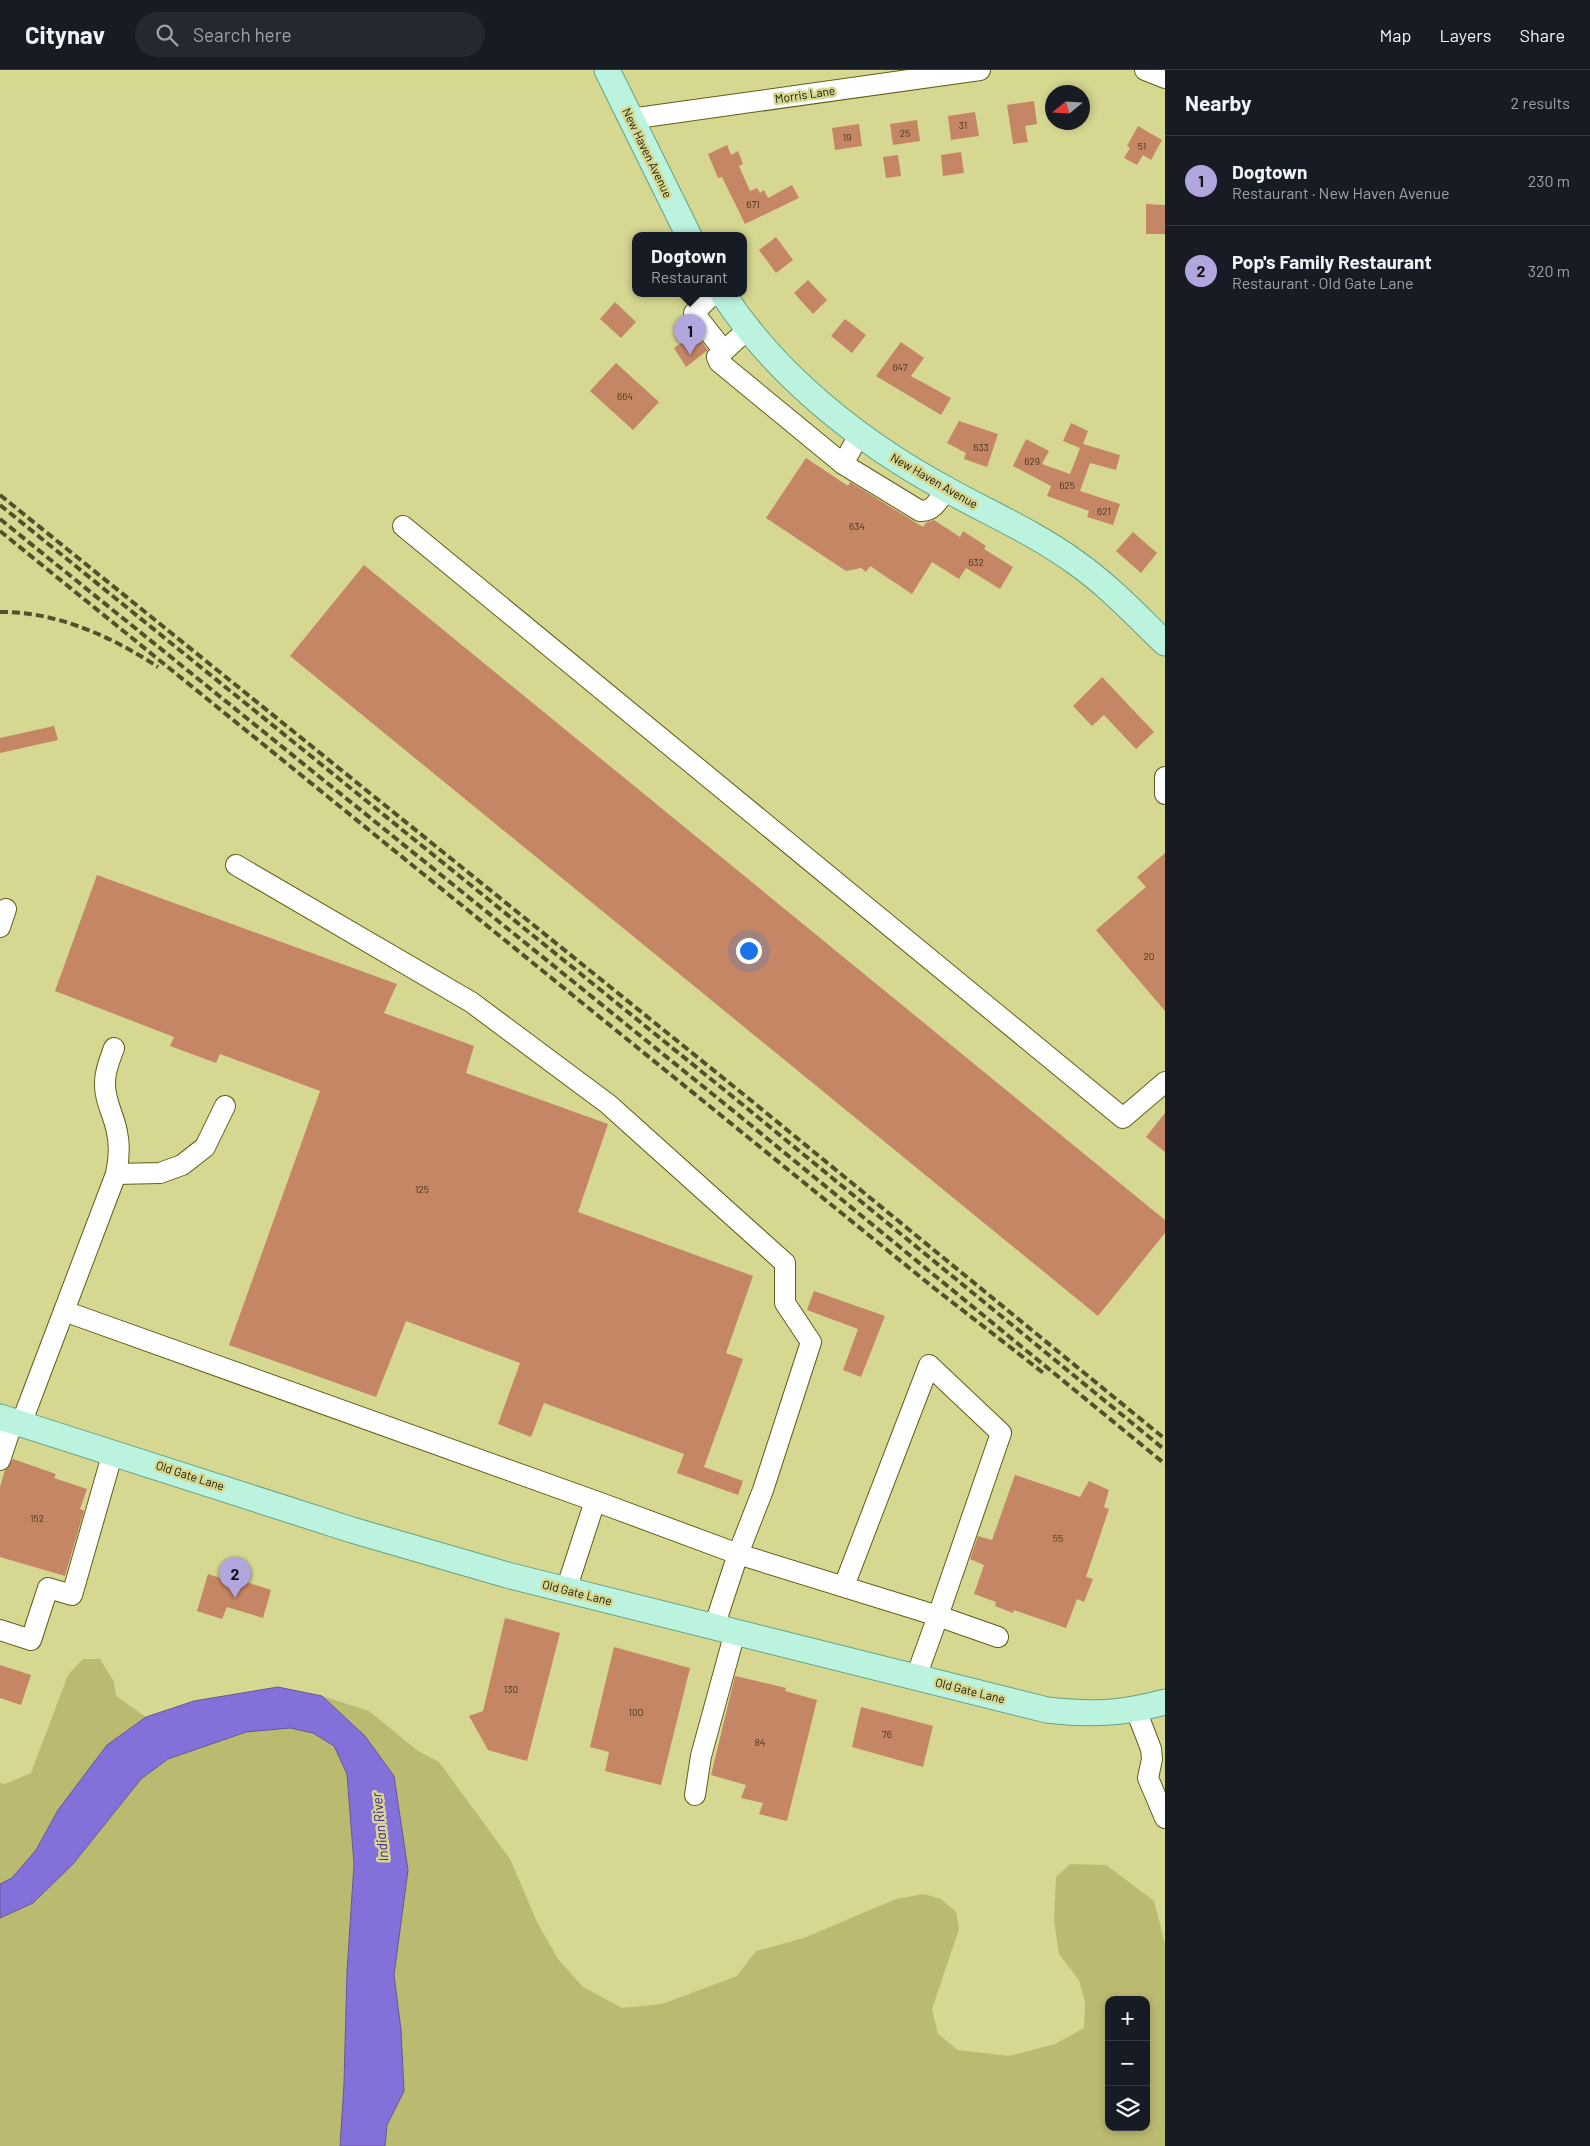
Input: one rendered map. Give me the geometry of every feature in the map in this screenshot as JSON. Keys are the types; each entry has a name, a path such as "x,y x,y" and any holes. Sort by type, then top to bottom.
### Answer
{"main road":[{"name":"New Haven Avenue","path":"607,70 687,232"},
{"name":"New Haven Avenue","path":"725,297 748,329 799,383 859,435 946,489 1028,532 1075,562 1114,592 1165,643"},
{"name":"Old Gate Lane","path":"11,1421 113,1452 352,1530 566,1590 1046,1710 1085,1714 1118,1713 1165,1702"}],"street":[{"name":"Morris Lane","path":"630,119 980,70"},
{"path":"1145,70 1165,78"},
{"path":"710,297 694,313 724,351"},
{"path":"748,329 717,357 719,362 843,464 920,511 926,512 933,508 946,489"},
{"path":"843,464 859,435"},
{"path":"403,526 1123,1118 1165,1082"},
{"path":"1165,777 1165,794"},
{"path":"236,865 472,1002 608,1104 785,1263 785,1303 810,1342 763,1490 738,1554 695,1795"},
{"path":"0,1460 11,1421 64,1311 116,1174 120,1156 117,1130 110,1112 105,1083 114,1048"},
{"path":"116,1174 160,1173 182,1165 205,1147 225,1106"},
{"path":"64,1311 738,1554 998,1636"},
{"path":"844,1586 929,1365 1001,1433 916,1677"},
{"path":"0,1630 32,1640 48,1588 72,1595 113,1452"},
{"path":"566,1590 595,1501"},
{"path":"1136,1710 1151,1749 1152,1759 1148,1778 1165,1818"}],"shaded area":[{"path":"83,1659 100,1659 114,1682 116,1696 146,1717 107,1745 58,1810 36,1850 12,1879 0,1884 0,1783 5,1784 31,1773 68,1675"},
{"path":"322,1696 369,1711 418,1751 439,1762 510,1859 537,1922 558,1959 583,1987 622,2008 662,2004 737,1976 756,1951 804,1938 896,1899 924,1894 941,1899 956,1912 959,1929 932,2009 938,2034 958,2050 1009,2056 1055,2044 1084,2028 1085,2002 1079,1980 1059,1954 1054,1921 1056,1877 1070,1864 1106,1865 1154,1901 1165,1944 1165,2146 385,2146 387,2125 404,2090 401,2030 394,1975 408,1870 394,1776 365,1736"},
{"path":"290,1728 313,1733 334,1746 347,1774 354,1864 347,1972 344,2084 340,2146 0,2146 0,1918 33,1903 73,1864 141,1779 168,1759 246,1732"}],"water":[{"name":"Indian River","path":"278,1687 322,1696 365,1736 394,1776 408,1870 394,1975 401,2030 404,2091 387,2125 385,2146 340,2146 344,2084 347,1972 354,1864 347,1774 334,1746 313,1733 290,1728 246,1732 168,1759 141,1779 73,1864 33,1903 0,1918 0,1884 12,1878 36,1850 58,1810 107,1745 146,1717 194,1701"}],"building":[{"path":"1034,101 1037,124 1025,126 1028,142 1013,144 1007,105"},
{"path":"975,112 979,136 951,140 948,116"},
{"path":"917,120 920,141 893,145 890,124"},
{"path":"859,124 862,146 835,150 832,128"},
{"path":"1138,126 1162,140 1151,160 1143,155 1137,165 1124,158 1130,148 1127,146"},
{"path":"727,145 731,155 738,151 743,164 739,166 750,191 757,188 760,193 764,190 768,198 792,185 799,198 745,224 722,177 718,178 708,154"},
{"path":"961,152 964,173 943,176 941,155"},
{"path":"898,155 901,176 886,178 883,157"},
{"path":"1146,204 1165,205 1165,234 1146,234"},
{"path":"776,237 793,260 776,273 759,250"},
{"path":"808,280 827,300 813,314 794,293"},
{"path":"615,302 636,322 621,338 600,319"},
{"path":"845,319 866,335 852,353 831,336"},
{"path":"695,333 708,350 686,367 674,348"},
{"path":"901,342 924,358 911,376 951,398 941,415 876,376"},
{"path":"616,363 659,402 633,430 590,391"},
{"path":"959,421 998,434 987,467 964,459 966,453 947,443"},
{"path":"1071,423 1088,431 1083,444 1120,455 1116,470 1090,463 1080,491 1120,504 1113,525 1087,517 1089,511 1047,496 1051,486 1013,466 1026,439 1049,451 1042,464 1070,474 1080,448 1063,441"},
{"path":"806,458 848,486 850,482 923,527 926,523 934,520 960,537 963,531 986,546 984,549 1013,567 1000,589 966,568 959,579 932,562 912,594 870,566 866,572 861,568 846,571 766,518"},
{"path":"1133,532 1157,553 1141,573 1116,551"},
{"path":"364,565 1165,1220 1165,1233 1098,1316 290,656"},
{"path":"1102,677 1154,732 1136,749 1104,715 1092,726 1073,706"},
{"path":"54,726 58,740 0,753 0,738"},
{"path":"1165,853 1165,1011 1096,930 1146,887 1137,877"},
{"path":"97,875 397,984 384,1013 474,1046 466,1073 608,1124 578,1212 753,1276 726,1353 743,1359 704,1467 743,1481 738,1495 677,1473 684,1454 544,1403 531,1437 498,1424 520,1363 406,1321 376,1397 229,1345 320,1091 220,1054 216,1063 170,1046 174,1037 55,991"},
{"path":"1165,1113 1165,1152 1146,1137"},
{"path":"814,1291 885,1316 861,1377 843,1370 858,1329 807,1310"},
{"path":"13,1459 56,1474 54,1478 87,1489 80,1509 84,1511 65,1576 0,1557 0,1487 5,1470"},
{"path":"1015,1475 1080,1497 1089,1481 1109,1490 1104,1507 1109,1509 1086,1577 1093,1579 1084,1602 1077,1599 1066,1628 1014,1610 1013,1613 995,1606 996,1602 974,1594 984,1565 970,1559 978,1536 992,1540"},
{"path":"208,1574 239,1584 240,1580 271,1590 263,1618 227,1607 222,1619 197,1611"},
{"path":"505,1618 560,1633 527,1761 488,1750 469,1716 483,1711"},
{"path":"614,1647 690,1668 661,1785 605,1771 609,1752 590,1747"},
{"path":"0,1665 31,1675 21,1705 0,1698"},
{"path":"735,1676 786,1688 785,1691 817,1700 787,1821 759,1814 763,1803 741,1798 746,1785 711,1775"},
{"path":"861,1707 933,1726 923,1767 852,1747"}],"railway":[{"path":"0,495 748,1098 1165,1439"},
{"path":"0,505 743,1105 1165,1450"},
{"path":"0,519 736,1113 1165,1464"},
{"path":"0,531 934,1288 1046,1375"},
{"path":"0,612 42,616 83,628 103,636 158,667"}],"place":[{"name":"Dogtown","path":"690,355"},
{"name":"Pop's Family Restaurant","path":"235,1598"}]}
